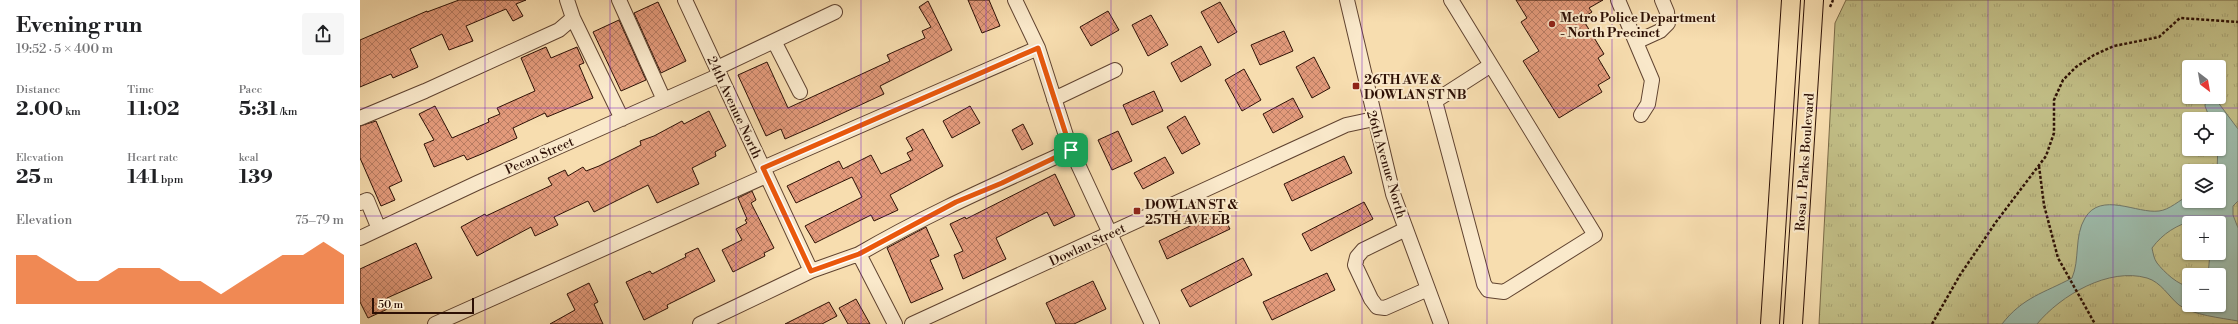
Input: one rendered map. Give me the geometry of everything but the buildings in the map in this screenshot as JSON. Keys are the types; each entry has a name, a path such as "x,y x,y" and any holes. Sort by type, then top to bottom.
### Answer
{"main road":[{"name":"Rosa L Parks Boulevard","path":"1793,324 1813,34 1814,0"},
{"path":"1813,34 1827,0"},
{"name":"Rosa L Parks Boulevard","path":"1770,324 1792,3"}],"street":[{"path":"567,0 573,18 622,119"},
{"path":"618,0 664,100"},
{"name":"24th Avenue North","path":"685,0 811,271"},
{"path":"1015,0 1038,48 1071,150 1152,324"},
{"name":"26th Avenue North","path":"1347,0 1393,194 1441,324"},
{"path":"1452,0 1595,234 1504,292 1488,290 1484,284 1435,101 1491,65"},
{"path":"1618,0 1652,80 1648,104 1641,115"},
{"path":"1636,42 1660,31 1668,23 1667,12 1662,0"},
{"name":"Pecan Street","path":"360,238 477,183 664,100 774,41 836,12"},
{"path":"360,118 425,91 559,30 573,18"},
{"path":"774,41 800,92"},
{"path":"435,324 1038,48"},
{"path":"1054,99 1116,70"},
{"name":"Dowlan Street","path":"912,324 1346,125 1374,119"},
{"path":"700,324 811,271 859,254 956,202 1002,183 1071,150"},
{"path":"360,203 367,200 379,229"},
{"path":"1406,229 1363,250 1357,257 1355,265 1371,299 1377,307 1385,308 1428,289"},
{"path":"859,254 895,324"}],"path":[{"path":"1932,324 1960,275 1996,222 2046,156 2052,142 2056,93 2063,80 2085,61 2114,46 2159,37 2180,18 2238,22"},
{"path":"2039,166 2049,226 2058,258 2095,324"}],"green space":[{"path":"1846,0 2238,0 2238,324 1819,324 1835,23"}],"shaded area":[{"path":"2205,104 2219,104 2225,112 2207,112"},
{"path":"2226,113 2238,129 2238,201 2233,206 2233,215 2238,228 2238,321 2207,316 2194,312 2226,312 2226,268 2209,268 2209,260 2226,260 2226,216 2182,216 2182,224 2161,238 2152,248 2156,261 2172,278 2182,284 2182,306 2175,302 2152,280 2132,276 2117,276 2087,286 2072,294 2047,313 2037,324 2002,324 2018,308 2034,296 2072,278 2076,264 2079,232 2085,218 2092,210 2100,206 2110,205 2159,211 2171,207 2182,200 2182,208 2226,208 2226,164 2217,164 2218,156 2226,156"}],"place":[{"name":"Metro Police Department - North Precinct","path":"1552,24"},
{"name":"26TH AVE & DOWLAN ST NB","path":"1356,86"},
{"name":"DOWLAN ST & 25TH AVE EB","path":"1137,211"}],"route":[{"path":"1038,48 1068,145 1071,150 1002,183 956,202 859,254 811,271 763,168 1038,48"}]}
